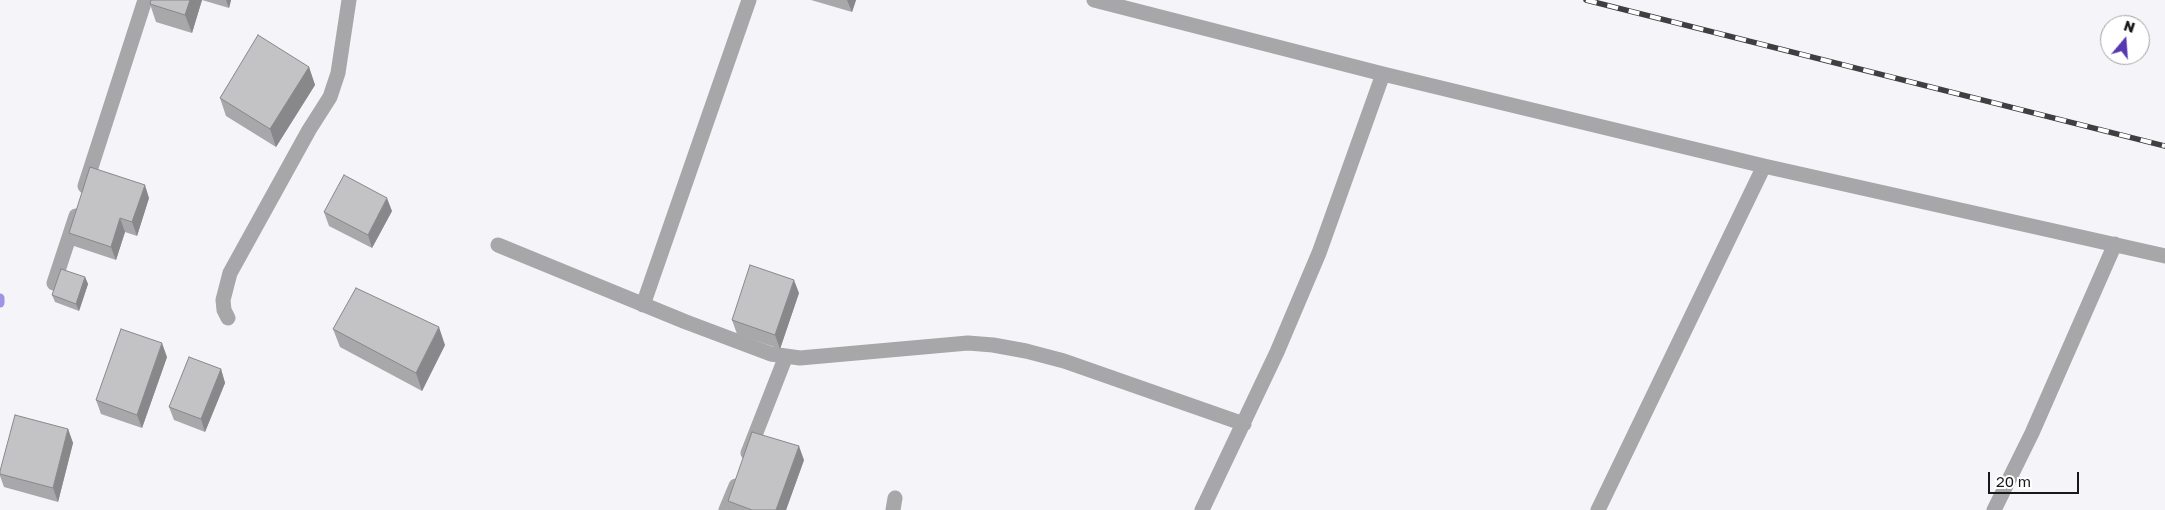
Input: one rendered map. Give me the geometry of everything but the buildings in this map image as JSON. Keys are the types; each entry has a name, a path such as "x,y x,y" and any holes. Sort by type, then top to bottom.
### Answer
{"street":[{"path":"54,283 145,0"},
{"path":"228,318 224,310 223,300 230,273 330,97 338,73 349,0"},
{"path":"643,305 748,0"},
{"path":"1094,0 1383,74 1764,166 2165,256"},
{"path":"1202,510 1244,424 1319,253 1383,74"},
{"path":"1598,510 1764,166"},
{"path":"1994,510 2032,433 2115,244"},
{"path":"498,245 643,305 770,354 800,358 968,343 994,345 1026,350 1064,361 1244,424"},
{"path":"726,510 786,356"}],"waterway":[{"path":"0,298 0,303"}],"railway":[{"path":"1586,0 2165,146"}]}
